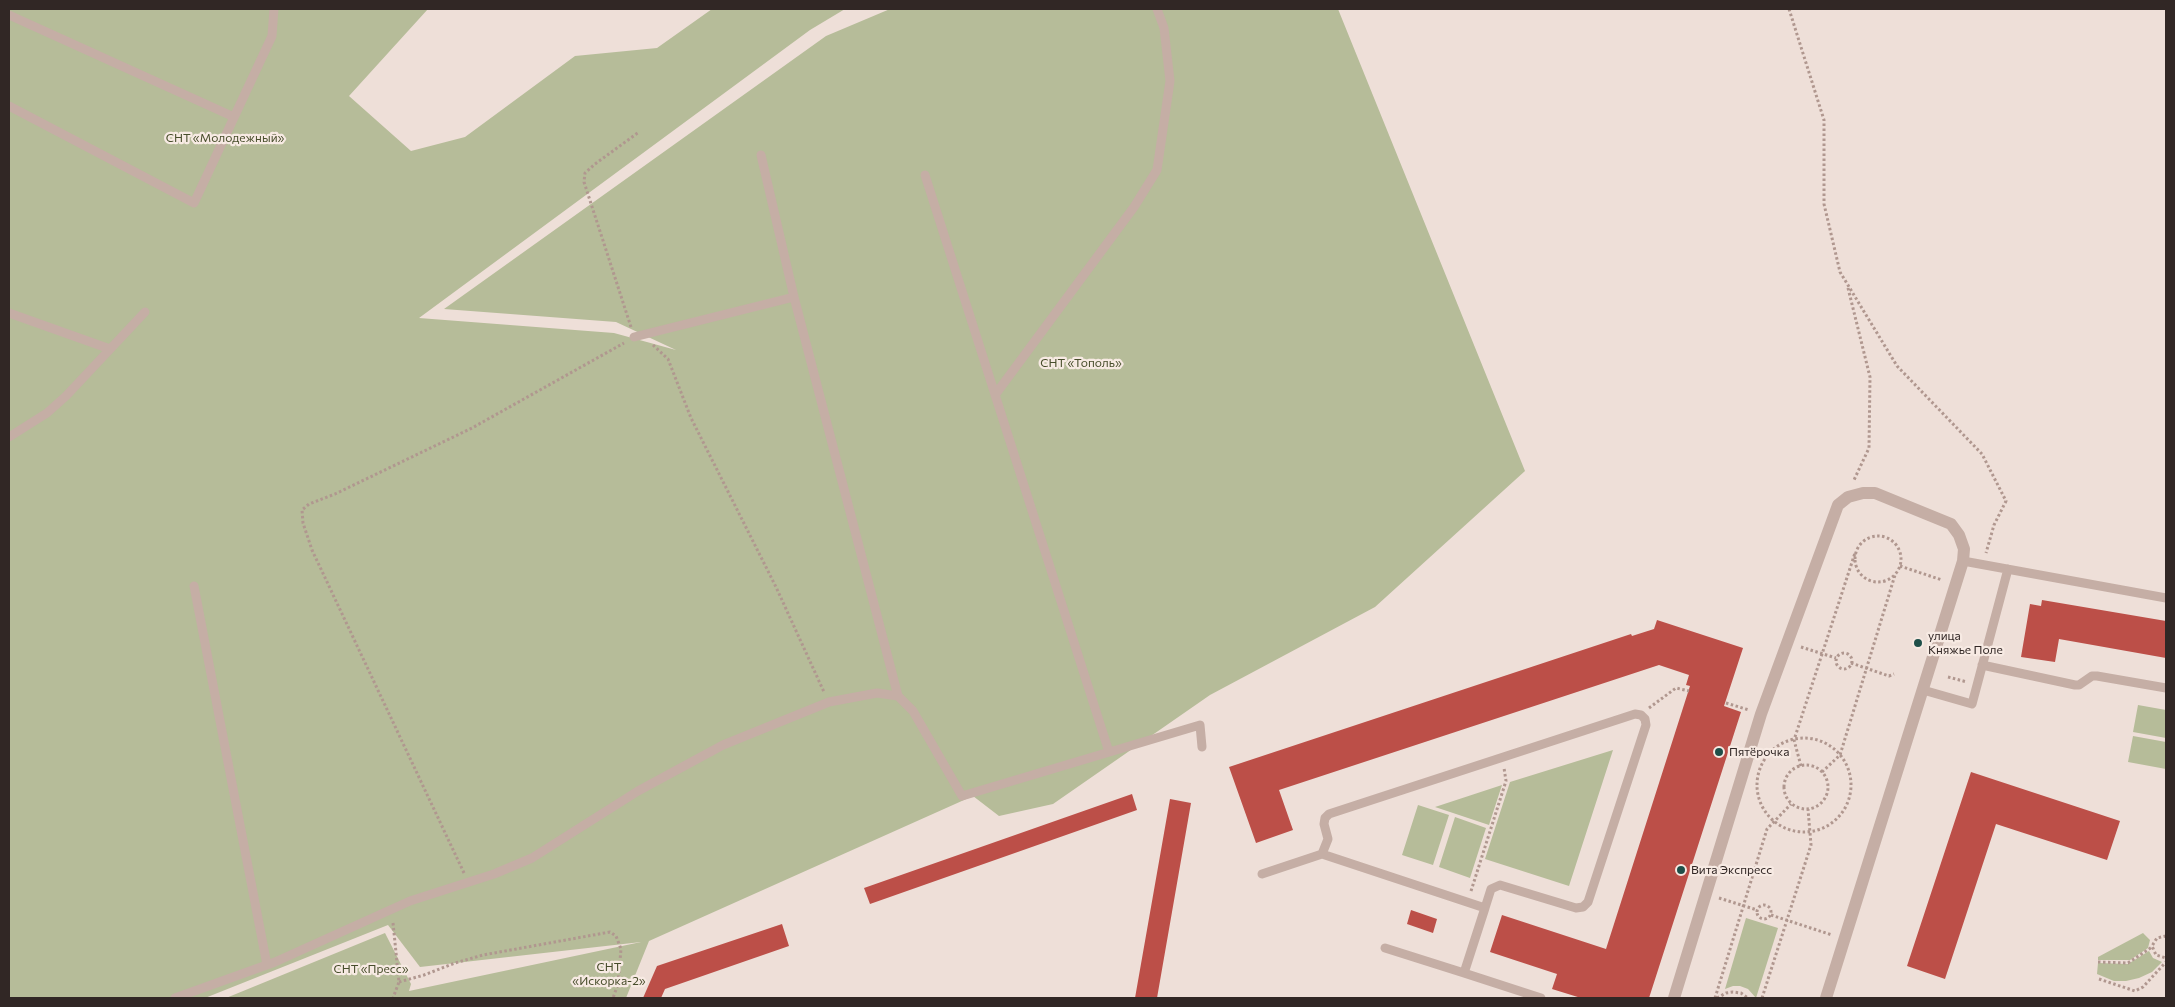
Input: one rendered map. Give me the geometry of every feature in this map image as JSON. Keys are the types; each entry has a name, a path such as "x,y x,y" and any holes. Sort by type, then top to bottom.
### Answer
{"street":[{"path":"1674,998 1761,714 1838,506 1848,497 1863,493 1875,494 1951,524 1962,542 1964,561 1826,998"}],"lane":[{"path":"9,106 194,203 272,36 274,9"},
{"path":"995,395 1134,207 1157,170 1170,81 1164,28 1157,9"},
{"path":"9,15 234,117"},
{"path":"761,155 794,297 898,696 913,711 962,796 1200,725 1202,747"},
{"path":"925,175 1109,752"},
{"path":"634,337 794,297"},
{"path":"9,312 110,349"},
{"path":"9,437 47,413 66,396 146,312"},
{"path":"1964,561 2166,598"},
{"path":"1923,690 1972,704 2008,570"},
{"path":"194,586 267,965"},
{"path":"1982,665 2076,685 2092,676 2097,676 2166,688"},
{"path":"175,998 267,965 391,909 494,874 532,858 638,791 722,745 829,702 876,694 898,696"},
{"path":"1322,854 1328,839 1324,824 1325,818 1329,814 1636,714 1641,715 1645,719 1646,725 1588,902 1583,907 1576,908 1500,885 1491,889 1464,973"},
{"path":"1262,874 1322,854 1485,908"},
{"path":"1385,948 1541,998"}],"path":[{"path":"1789,9 1824,120 1824,204 1840,272 1896,366 1982,454 2006,502 1994,525 1982,565"},
{"path":"634,337 584,182 585,173 639,132"},
{"path":"1848,284 1870,377 1869,448 1853,482"},
{"path":"469,882 312,550 303,523 302,510 309,504 335,494 472,428 634,337 651,343 668,359 691,418 776,587 829,702"},
{"path":"1801,766 1794,740 1855,553 1858,546 1870,537 1886,537 1898,546 1900,566 1895,575 1840,755 1822,772"},
{"path":"1855,553 1856,568 1867,580 1882,582 1895,575"},
{"path":"1900,566 1956,584"},
{"path":"1788,642 1836,658"},
{"path":"1836,658 1842,653 1846,653 1851,659 1851,663"},
{"path":"1836,658 1838,666 1841,668 1845,668 1851,663"},
{"path":"1851,663 1889,676 1894,674"},
{"path":"1948,677 1977,685"},
{"path":"1641,715 1676,688 1689,691"},
{"path":"1726,703 1761,714"},
{"path":"1814,739 1828,745 1840,755 1848,768 1851,783 1849,798 1843,812 1832,823 1819,830 1809,832 1788,830 1774,822 1763,811 1757,796 1756,780 1761,765 1770,752 1783,742 1794,740 1814,739"},
{"path":"1468,902 1506,781 1502,758"},
{"path":"1801,766 1812,766 1822,772 1827,781 1826,795 1818,806 1808,809 1797,808 1791,804 1784,791 1784,784 1791,771 1801,766"},
{"path":"1716,998 1767,829 1791,804"},
{"path":"1762,998 1810,845 1808,809"},
{"path":"1706,894 1757,910"},
{"path":"1757,910 1759,907 1766,905 1771,915"},
{"path":"391,909 399,982 393,998"},
{"path":"1757,910 1756,914 1761,920 1769,918 1771,915"},
{"path":"1771,915 1845,939"},
{"path":"399,982 483,955 610,932 616,936 621,949 618,984 613,998"},
{"path":"2098,962 2128,963 2152,947 2157,938 2166,936"},
{"path":"2152,947 2156,956 2166,958"},
{"path":"2099,979 2135,991 2142,988 2166,962"},
{"path":"1716,998 1733,992 1741,993 1748,998"}],"green space":[{"path":"9,9 428,9 349,96 411,151 465,137 575,56 657,48 712,9 845,9 810,30 419,318 614,333 676,350 616,322 444,309 826,36 890,9 1338,9 1525,471 1375,607 1210,695 1053,804 999,816 973,796 649,941 626,998 226,998 385,933 411,984 409,991 641,942 420,967 388,925 205,998 9,998"},
{"path":"2138,705 2166,710 2166,738 2133,732"},
{"path":"2133,736 2166,742 2166,769 2128,762"},
{"path":"1613,750 1569,886 1485,859 1510,782"},
{"path":"1502,785 1489,825 1435,807"},
{"path":"1418,805 1449,815 1433,865 1402,855"},
{"path":"1455,817 1486,828 1470,878 1439,867"},
{"path":"1746,918 1778,928 1756,998 1748,989 1740,986 1725,989"},
{"path":"2143,933 2150,940 2148,948 2130,960 2098,960 2098,957"},
{"path":"2149,951 2153,958 2162,962 2152,972 2139,978 2114,981 2097,974 2098,963 2128,964"}],"building":[{"path":"2042,600 2166,621 2166,658 2059,639 2055,662 2021,657 2030,604 2041,606"},
{"path":"1657,620 1743,648 1724,706 1741,712 1649,998 1581,998 1552,989 1557,974 1490,952 1502,915 1606,949 1690,686 1686,685 1689,675 1659,665 1279,790 1293,830 1256,843 1229,767 1631,634 1632,636 1654,629"},
{"path":"1971,772 2120,821 2107,860 1996,824 1945,979 1907,966"},
{"path":"1132,794 1137,810 870,904 864,888"},
{"path":"1170,799 1191,803 1157,998 1135,998"},
{"path":"1411,910 1437,919 1433,933 1407,924"},
{"path":"782,924 789,946 665,989 661,998 643,998 657,966"}],"place":[{"name":"улица Княжье Поле","path":"1918,643"},
{"name":"Пятёрочка","path":"1719,752"},
{"name":"Вита Экспресс","path":"1681,870"}],"park label":[{"name":"СНТ «Молодежный»","path":"225,138"},
{"name":"СНТ «Тополь»","path":"1081,363"},
{"name":"СНТ «Пресс»","path":"371,969"},
{"name":"СНТ «Искорка-2»","path":"609,974"}]}
